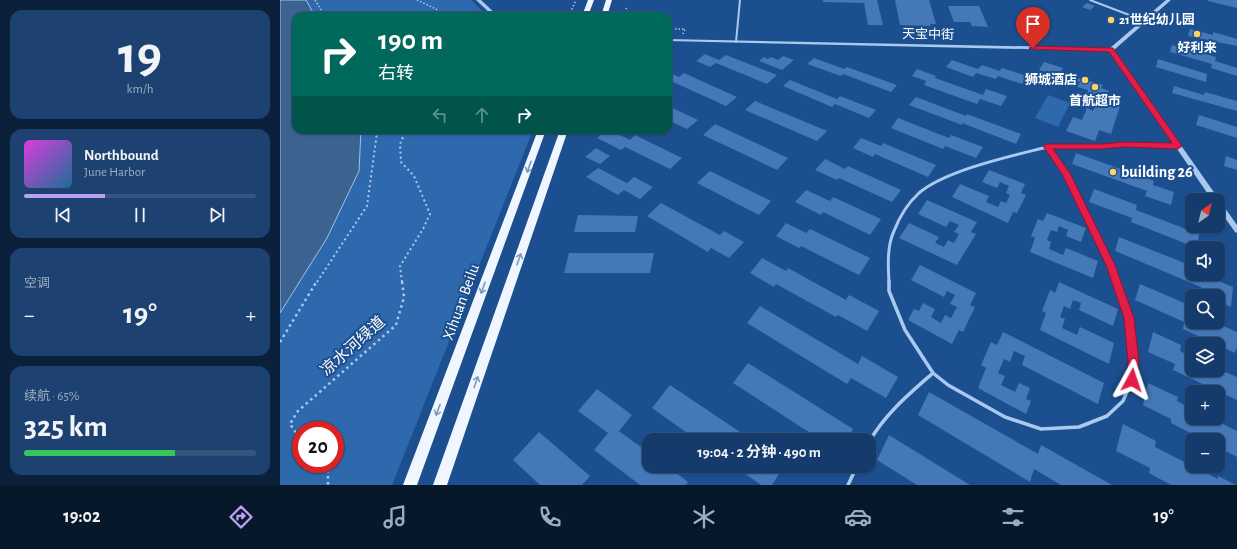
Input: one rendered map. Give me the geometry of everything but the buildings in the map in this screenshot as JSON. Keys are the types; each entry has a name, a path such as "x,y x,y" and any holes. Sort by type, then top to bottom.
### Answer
{"main road":[{"path":"586,12 591,0"},
{"path":"605,12 609,0"},
{"name":"Xihuan Beilu","path":"410,485 541,134"},
{"path":"440,485 563,134"}],"street":[{"path":"478,0 492,12"},
{"path":"1169,0 1111,50 1211,193"},
{"name":"天宝中街","path":"672,40 1111,50"},
{"path":"1225,213 1237,230"}],"lane":[{"path":"736,42 740,0"},
{"path":"1090,0 1145,21"},
{"path":"1047,146 1066,173 1110,265 1129,318 1134,362 1132,380 1123,401 1107,416 1079,427 1041,429 1005,417 948,385 933,372 905,330 889,291 888,259 893,232 905,209 919,193 945,178 992,162 1047,146 1102,147 1124,144 1178,146"},
{"path":"874,433 888,414 933,372"},
{"path":"848,485 854,473"}],"path":[{"path":"315,0 322,12"},
{"path":"417,0 439,12"},
{"path":"571,12 576,0"},
{"path":"625,12 627,6"},
{"path":"672,29 685,29 683,34"},
{"path":"280,342 334,254 367,206 377,134"},
{"name":"凉水河绿道","path":"292,427 290,424 298,411 396,325 404,297 400,266 430,214 414,176 401,162 400,144 404,134"},
{"path":"328,473 328,485"}],"shaded area":[{"path":"280,0 306,0 313,12 292,12 292,134 361,134 359,171 327,238 280,313"},
{"path":"306,0 471,0 483,12 313,12"},
{"path":"1048,95 1070,103 1058,127 1035,118"},
{"path":"361,134 531,134 392,485 280,485 280,313 327,238 359,171"}],"place":[{"name":"21世纪幼儿园","path":"1111,20"},
{"name":"好利来","path":"1197,34"},
{"name":"狮城酒店","path":"1085,80"},
{"name":"首航超市","path":"1095,87"},
{"name":"building 26","path":"1113,172"}],"route":[{"path":"1033,48 1111,50 1178,146 1124,144 1102,147 1047,146 1066,173 1110,265 1129,318 1134,362 1132,380"}]}
